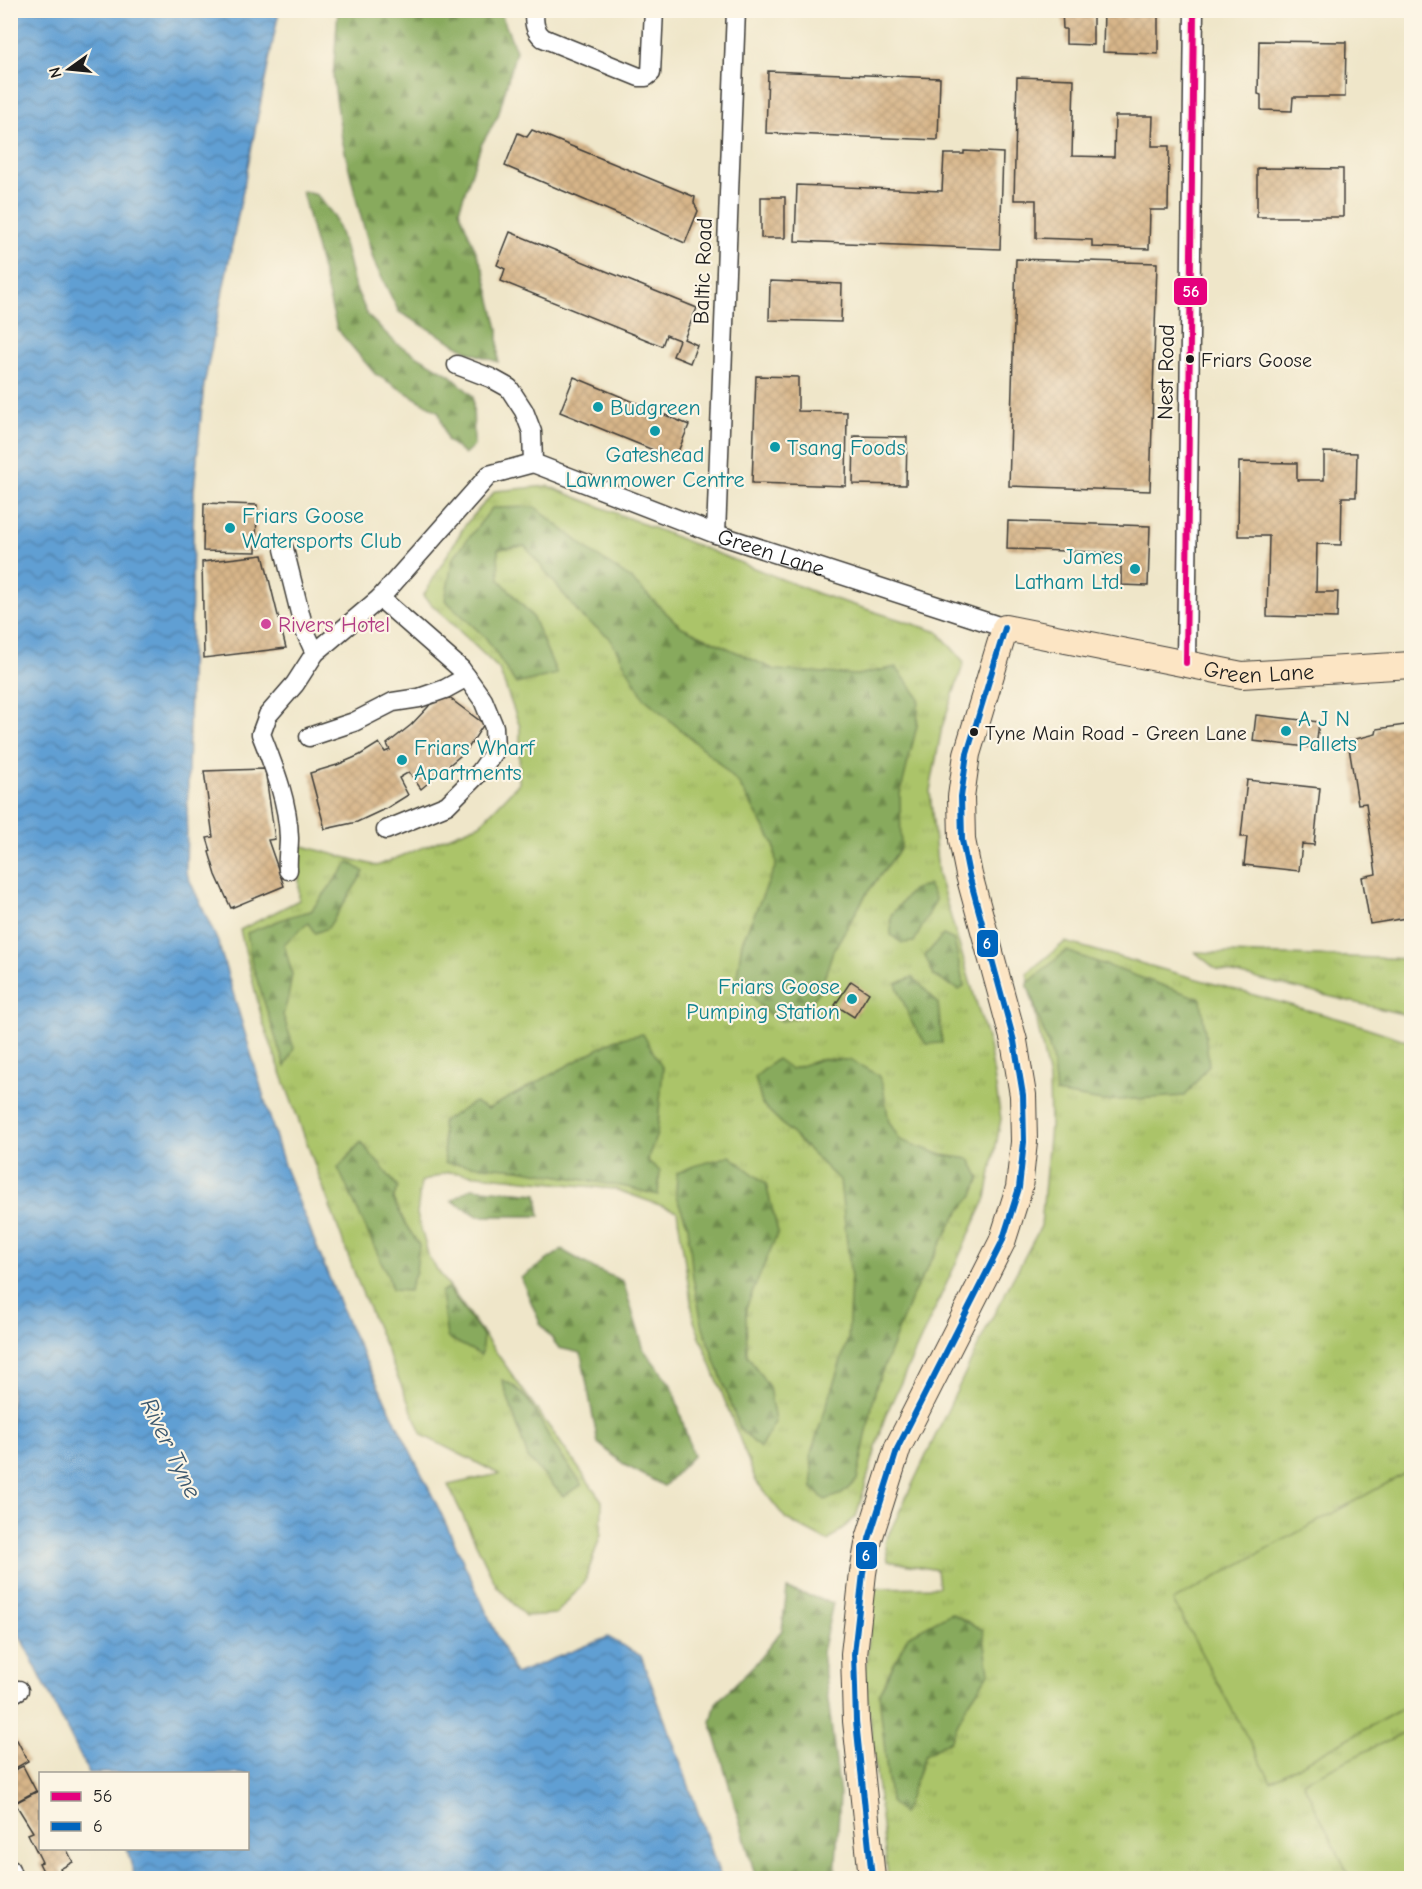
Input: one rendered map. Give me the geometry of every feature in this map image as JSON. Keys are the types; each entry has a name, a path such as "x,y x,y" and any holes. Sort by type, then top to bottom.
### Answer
{"street":[{"path":"534,10 534,26 543,38 639,77 646,77 651,73 654,10"},
{"name":"Baltic Road","path":"716,534 736,10"},
{"name":"Nest Road","path":"1186,663 1194,10"},
{"path":"288,870 286,858 289,838 278,776 261,734 268,714 295,684 315,653 380,598 489,475 533,463 532,432 524,411 509,388 491,378 457,365"},
{"name":"Green Lane","path":"533,463 716,534 1005,628 1242,675 1412,665"},
{"path":"284,549 304,629 315,653"},
{"path":"380,598 461,669 483,700 494,727 495,751 480,772 447,805 386,830"},
{"path":"872,1878 856,1721 854,1654 869,1539 898,1447 1002,1242 1019,1188 1024,1142 1023,1095 1014,1041 981,921 962,840 961,798 967,754 1005,628"},
{"path":"309,737 354,722 393,702 419,698 445,689 467,677"},
{"path":"10,1869 13,1878"}],"green space":[{"path":"338,11 500,11 516,51 498,116 481,145 459,210 484,271 498,329 498,362 469,352 399,312 374,262 342,139 333,77"},
{"path":"302,191 317,195 334,216 345,247 354,284 368,316 397,344 450,375 473,396 474,446 464,454 447,440 439,412 375,374 337,329"},
{"path":"548,486 819,594 938,632 964,662 942,727 930,791 938,874 989,1045 1001,1119 986,1198 885,1417 856,1517 828,1541 786,1519 756,1481 694,1321 677,1211 614,1189 448,1172 421,1182 417,1214 429,1258 602,1501 601,1534 585,1581 556,1614 525,1616 496,1585 448,1485 499,1474 422,1435 357,1280 263,1023 240,930 299,900 299,845 377,866 480,824 519,783 520,727 499,669 423,596 465,525 495,491"},
{"path":"535,507 591,552 630,578 680,626 775,670 857,675 896,667 919,698 917,726 900,794 901,848 867,893 833,951 820,991 799,1017 782,1021 764,1011 737,976 742,942 776,865 774,844 739,784 717,761 644,698 609,637 583,618 525,546 498,549 499,579 532,616 557,674 516,684 486,638 445,600 453,558 492,508"},
{"path":"349,862 364,872 328,928 315,933 308,923 284,944 292,974 283,1015 294,1048 285,1067 252,964 247,933 311,911"},
{"path":"928,885 936,900 914,942 902,943 891,935 891,915 912,890"},
{"path":"943,935 954,940 964,987 959,990 934,976 925,956"},
{"path":"1065,942 1347,1021 1411,1042 1411,1878 888,1878 865,1675 874,1588 939,1587 937,1570 888,1561 885,1542 986,1329 1041,1226 1050,1126 1049,1080 1027,973"},
{"path":"1066,951 1201,999 1209,1065 1185,1096 1102,1101 1056,1093 1052,1056 1027,984"},
{"path":"1195,952 1411,959 1411,1016 1216,969"},
{"path":"913,977 938,1003 942,1043 926,1044 912,1023 896,984"},
{"path":"643,1034 663,1069 657,1134 647,1160 660,1171 658,1195 626,1187 518,1169 445,1163 442,1122 474,1102 488,1109 616,1039"},
{"path":"777,1059 791,1069 822,1059 850,1060 878,1075 883,1086 889,1122 900,1140 942,1155 970,1159 980,1178 973,1195 956,1216 912,1296 876,1387 857,1480 842,1494 825,1500 813,1489 811,1453 848,1339 851,1278 840,1181 762,1104 755,1077"},
{"path":"361,1142 398,1187 393,1199 419,1245 416,1271 409,1291 392,1290 388,1276 338,1168"},
{"path":"730,1156 766,1184 778,1232 746,1308 747,1354 769,1387 775,1422 760,1448 740,1429 703,1328 693,1278 688,1226 676,1196 677,1173"},
{"path":"471,1188 537,1194 540,1216 478,1216 452,1201"},
{"path":"562,1250 597,1270 623,1281 644,1350 672,1386 693,1456 664,1486 625,1465 598,1443 581,1353 559,1348 540,1323 521,1278"},
{"path":"448,1288 483,1336 481,1355 447,1337 441,1292"},
{"path":"502,1380 526,1398 555,1448 582,1485 563,1496 528,1458"},
{"path":"1411,1470 1411,1704 1271,1781 1173,1601"},
{"path":"787,1589 833,1603 822,1652 840,1795 835,1878 756,1878 711,1722 716,1703 756,1663 782,1630"},
{"path":"951,1613 983,1630 989,1673 964,1710 950,1741 925,1755 903,1814 890,1802 879,1693 908,1636"},
{"path":"1411,1729 1411,1878 1350,1878 1303,1782"}],"water":[{"name":"River Tyne","path":"11,10 279,11 204,385 194,491 186,872 218,942 284,1165 349,1327 439,1509 515,1674 608,1637 641,1656 721,1878 135,1878 127,1850 249,1850 249,1772 88,1772 11,1618"}],"building":[{"path":"1062,10 1093,10 1093,45 1066,44"},
{"path":"1104,10 1158,10 1158,54 1103,52"},
{"path":"1259,41 1346,42 1345,97 1293,97 1292,111 1261,110 1261,95 1258,94"},
{"path":"768,71 940,78 938,140 766,133"},
{"path":"1017,77 1074,79 1072,156 1114,157 1115,116 1153,116 1152,146 1169,146 1168,210 1150,210 1149,249 1092,247 1092,240 1036,238 1036,200 1014,200"},
{"path":"532,130 695,197 694,203 698,211 685,243 505,166 518,133 527,137"},
{"path":"964,151 1003,153 1000,249 795,241 797,185 942,191 944,154 964,154"},
{"path":"1257,168 1343,169 1343,217 1257,217"},
{"path":"761,197 785,197 785,238 761,238"},
{"path":"510,232 697,308 684,339 697,345 690,363 673,356 679,340 666,335 662,346 501,281 505,269 497,265"},
{"path":"1016,259 1157,263 1150,491 1009,486"},
{"path":"770,281 842,284 841,322 769,320"},
{"path":"756,376 798,377 798,411 847,412 846,486 752,483"},
{"path":"574,377 689,425 675,459 560,412"},
{"path":"854,436 907,437 906,485 853,484"},
{"path":"1324,452 1357,453 1356,497 1342,497 1341,545 1317,544 1316,592 1338,592 1337,618 1267,616 1269,536 1238,536 1239,462 1297,463 1297,480 1324,480"},
{"name":"Friars Goose Watersports Club","path":"204,503 257,505 256,552 203,551"},
{"name":"James Latham Ltd.","path":"1008,521 1150,526 1148,586 1121,585 1121,553 1007,549"},
{"path":"263,555 286,648 204,658 202,562"},
{"name":"Friars Wharf Apartments","path":"440,691 484,724 467,750 421,789 409,772 399,778 408,795 387,808 357,822 325,829 310,773 360,755 379,743 385,752 390,750 387,744 411,725"},
{"name":"A J N Pallets","path":"1256,715 1319,722 1316,748 1253,741"},
{"path":"1412,724 1412,917 1370,924 1362,877 1376,874 1366,803 1358,804 1348,741 1376,734 1377,729"},
{"path":"265,769 275,839 268,840 284,886 231,908 216,875 209,852 211,851 207,838 213,837 204,771"},
{"path":"1247,780 1320,788 1314,845 1302,844 1299,871 1244,865 1247,837 1241,837"},
{"name":"Friars Goose Pumping Station","path":"851,981 869,993 854,1017 835,1005"},
{"path":"17,1740 28,1761 10,1771 10,1743"},
{"path":"23,1766 36,1791 12,1804 10,1772"},
{"path":"38,1791 39,1850 67,1850 73,1862 60,1869 65,1878 53,1878 50,1874 46,1877 39,1863 42,1862 28,1834 33,1832 15,1803"}],"transit line":[{"name":"56","path":"1186,663 1194,10"},
{"name":"6","path":"872,1878 856,1721 854,1654 869,1539 898,1447 1002,1242 1019,1188 1024,1142 1023,1095 1014,1041 969,875 962,840 961,797 967,754 1005,628"}],"place":[{"name":"Friars Goose","path":"1190,359"},
{"name":"Budgreen","path":"598,407"},
{"name":"Gateshead Lawnmower Centre","path":"655,431"},
{"name":"Tsang Foods","path":"775,447"},
{"name":"Friars Goose Watersports Club","path":"230,528"},
{"name":"James Latham Ltd.","path":"1135,569"},
{"name":"Rivers Hotel","path":"266,624"},
{"name":"A J N Pallets","path":"1286,731"},
{"name":"Tyne Main Road - Green Lane","path":"974,732"},
{"name":"Friars Wharf Apartments","path":"402,760"},
{"name":"Friars Goose Pumping Station","path":"852,999"}]}
